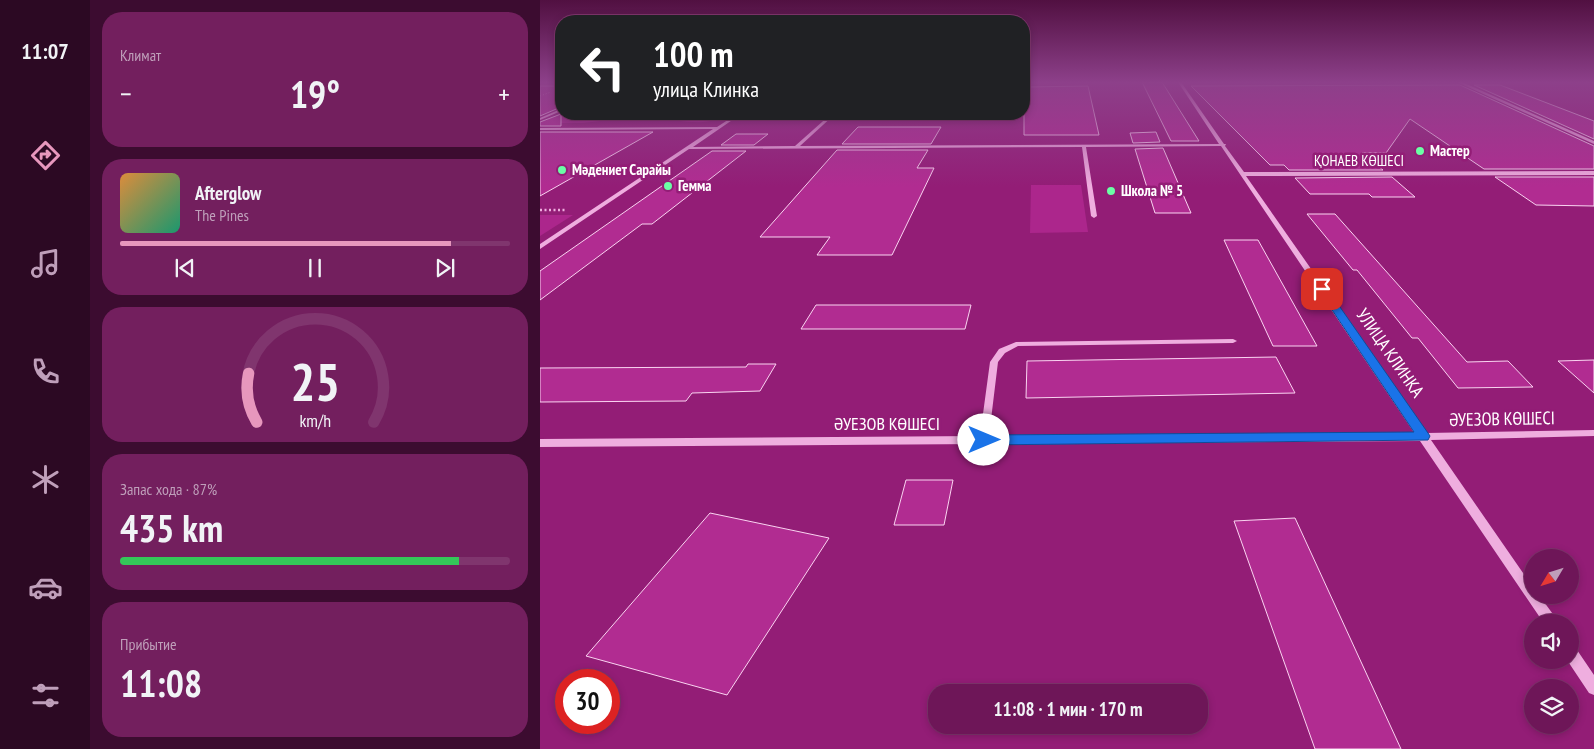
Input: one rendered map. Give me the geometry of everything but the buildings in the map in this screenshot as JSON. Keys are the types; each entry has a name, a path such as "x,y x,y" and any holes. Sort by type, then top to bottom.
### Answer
{"street":[{"name":"УЛИЦА КЛИНКА","path":"1204,117 1545,614"},
{"path":"1536,117 1594,143"},
{"path":"540,247 730,120"},
{"path":"795,148 827,120"},
{"path":"540,129 717,128"},
{"path":"688,148 1224,145"},
{"path":"1084,146 1094,216"},
{"name":"ҚОНАЕВ КӨШЕСІ","path":"1244,174 1594,173"},
{"path":"984,440 994,362 1002,351 1016,344 1233,341"},
{"name":"ӘУЕЗОВ КӨШЕСІ","path":"540,443 1594,433"},
{"path":"1579,666 1594,688"}],"shaded area":[{"path":"555,119 608,120 583,123 546,123"},
{"path":"673,120 714,120 699,122"},
{"path":"1031,185 1081,185 1088,232 1030,233"},
{"path":"540,215 573,215 540,236"}],"place":[{"name":"Мастер","path":"1420,151"},
{"name":"Мәдениет Сарайы","path":"562,170"},
{"name":"Гемма","path":"668,186"},
{"name":"Школа № 5","path":"1111,191"}],"route":[{"path":"984,440 1424,436 1322,289"}]}
